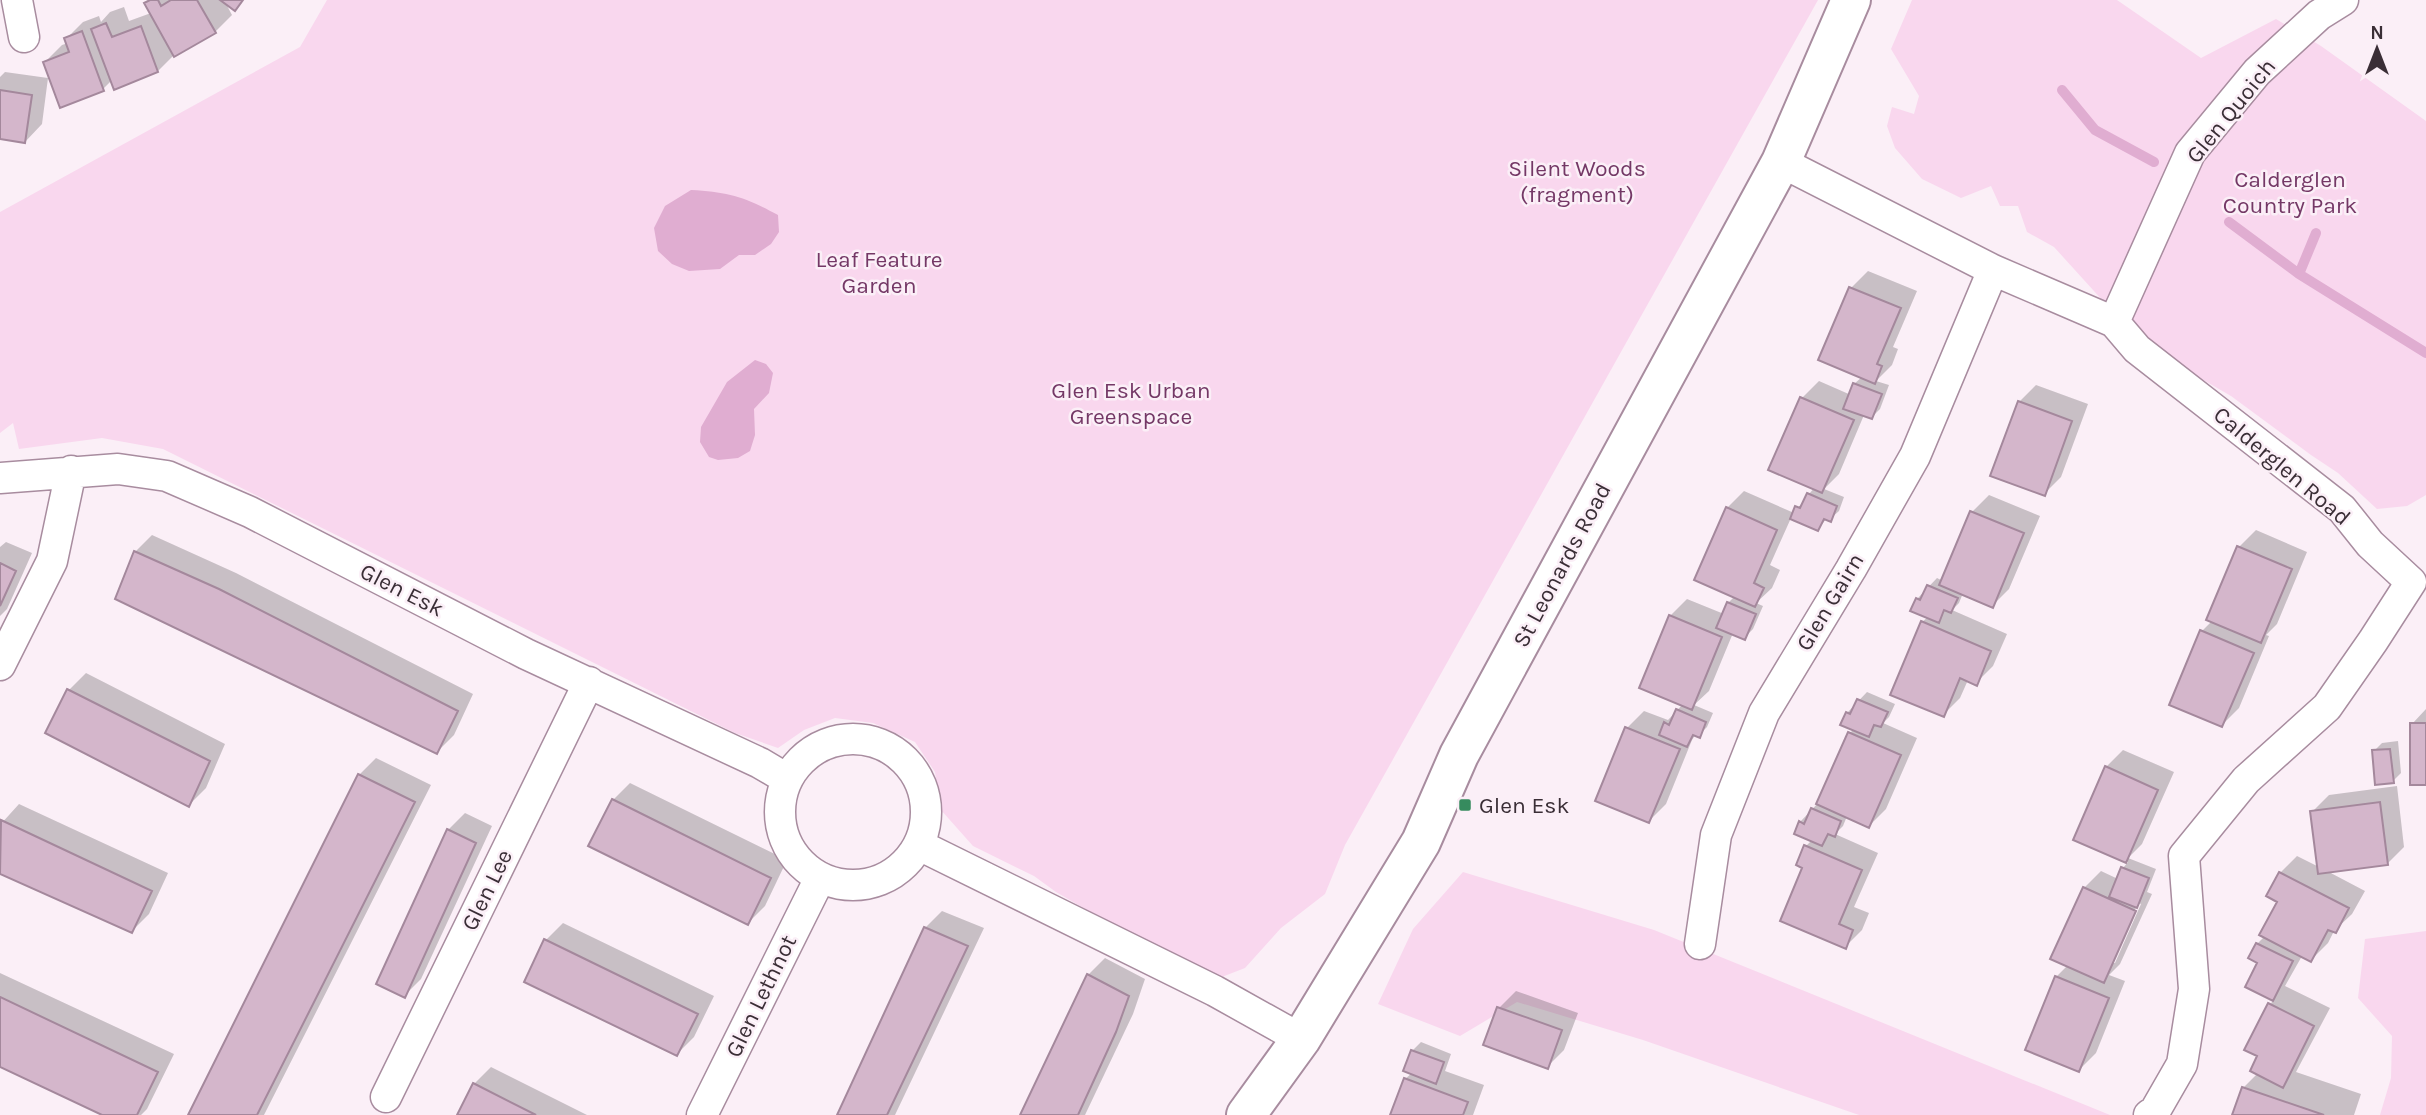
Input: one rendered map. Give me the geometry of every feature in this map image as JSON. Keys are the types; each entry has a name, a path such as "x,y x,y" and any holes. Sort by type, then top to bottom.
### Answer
{"street":[{"path":"17,0 24,37"},
{"name":"St Leonards Road","path":"1246,1115 1301,1039 1421,842 1459,755 1781,162 1851,0"},
{"name":"Glen Quoich","path":"2114,322 2190,153 2257,72 2319,15 2343,0"},
{"name":"Calderglen Road","path":"1781,162 1993,270 2114,322 2137,349 2342,509 2370,544 2418,585 2327,707 2246,780 2184,856 2194,989 2182,1064 2155,1111 2149,1115"},
{"name":"Glen Gairn","path":"1700,944 1716,835 1764,713 1915,456 1993,270"},
{"name":"Glen Esk","path":"0,478 118,469 167,476 250,512 526,654 760,763 787,779"},
{"path":"0,665 52,561 71,471"},
{"name":"Glen Lee","path":"386,1097 589,682"},
{"path":"840,739 863,739 885,746 904,759 918,777 926,799 926,823 919,845 905,864 886,878 847,884 820,878 803,865 789,849 782,832 779,814 787,779 800,760 819,747 840,739"},
{"path":"919,845 1215,991 1301,1039"},
{"name":"Glen Lethnot","path":"702,1115 820,878"}],"green space":[{"name":"Glen Esk Urban Greenspace","path":"327,0 1818,0 1345,845 1325,894 1281,928 1245,968 1214,980 1099,917 1034,876 973,846 941,810 935,772 915,742 873,723 835,718 804,730 778,748 735,733 163,449 102,438 19,449 13,423 0,433 0,212 300,47"},
{"name":"Calderglen Country Park","path":"1912,0 2117,0 2201,58 2276,19 2321,46 2426,121 2426,495 2407,506 2377,509 2338,473 2231,396 2143,345 2054,247 2027,232 2018,206 2000,206 1991,186 1961,198 1922,179 1895,148 1887,126 1892,107 1914,114 1919,96 1891,49"},
{"path":"1463,872 1654,930 2110,1115 1859,1115 1643,1040 1517,1002 1460,1036 1378,1004 1413,929"},
{"path":"2426,931 2426,1115 2380,1115 2391,1078 2392,1036 2358,998 2365,939"}],"shaded area":[{"path":"691,190 727,194 756,204 778,215 779,232 771,244 755,255 739,255 720,269 689,271 672,264 658,251 654,228 665,206"},
{"path":"755,360 766,364 773,373 769,393 754,409 755,435 750,451 738,458 718,460 709,457 700,442 701,427 727,382"}],"building":[{"path":"158,0 161,6 171,0 197,0 216,33 174,57 144,3"},
{"path":"220,0 243,0 235,11"},
{"path":"106,23 112,37 141,26 158,72 114,90 91,29"},
{"path":"82,31 104,91 60,108 43,62 69,52 64,38"},
{"path":"0,90 32,95 25,143 0,139"},
{"path":"1849,287 1901,308 1877,364 1882,366 1875,384 1818,360"},
{"path":"1853,383 1882,394 1872,419 1843,409"},
{"path":"1800,397 1854,420 1822,493 1768,470"},
{"path":"2018,401 2072,421 2045,496 1990,476"},
{"path":"1807,493 1837,506 1831,522 1824,519 1818,531 1790,519 1795,506 1800,508"},
{"path":"1726,507 1777,530 1754,583 1764,588 1755,607 1694,580"},
{"path":"1970,511 2024,533 1993,608 1939,585"},
{"path":"2237,546 2292,569 2261,643 2206,620"},
{"path":"134,551 219,589 458,711 437,754 115,599"},
{"path":"0,563 16,571 0,606"},
{"path":"1927,585 1958,598 1951,613 1944,610 1939,623 1910,611 1916,598 1920,600"},
{"path":"1727,602 1756,614 1745,640 1716,628"},
{"path":"1669,615 1722,637 1692,710 1639,688"},
{"path":"1921,621 1991,651 1977,686 1960,678 1944,717 1890,695"},
{"path":"2200,630 2254,653 2222,727 2169,705"},
{"path":"67,689 210,761 189,807 45,733"},
{"path":"1857,699 1888,712 1881,727 1874,725 1869,737 1840,725 1846,712 1850,714"},
{"path":"1676,709 1706,722 1700,738 1693,735 1687,747 1659,735 1664,722 1669,725"},
{"path":"2410,723 2426,723 2426,785 2410,785"},
{"path":"1625,727 1680,749 1649,823 1595,801"},
{"path":"1848,732 1901,755 1869,828 1816,804"},
{"path":"2390,749 2394,783 2375,785 2372,750"},
{"path":"2105,766 2158,790 2126,863 2073,840"},
{"path":"358,774 415,802 257,1115 188,1115"},
{"path":"612,799 771,878 748,925 588,846"},
{"path":"2380,802 2388,865 2318,874 2310,811"},
{"path":"1811,808 1841,821 1835,837 1828,834 1822,846 1794,834 1799,821 1804,824"},
{"path":"1,820 152,891 132,933 0,874"},
{"path":"447,829 476,843 405,998 376,984"},
{"path":"1804,845 1862,870 1839,924 1853,930 1846,949 1780,921 1802,868 1796,865"},
{"path":"2121,867 2149,878 2137,908 2109,897"},
{"path":"2279,872 2349,908 2336,933 2328,930 2311,962 2259,935 2277,902 2266,896"},
{"path":"2083,887 2136,911 2104,983 2050,959"},
{"path":"924,927 968,946 887,1115 837,1115"},
{"path":"544,939 698,1014 677,1056 524,982"},
{"path":"2256,943 2293,961 2273,1001 2245,987 2257,963 2248,958"},
{"path":"1087,974 1129,996 1116,1032 1078,1115 1020,1115"},
{"path":"2055,976 2109,998 2079,1072 2025,1050"},
{"path":"0,997 158,1072 137,1115 102,1115 0,1067"},
{"path":"2268,1003 2314,1026 2283,1088 2250,1071 2257,1056 2244,1050"},
{"path":"1497,1007 1562,1030 1548,1069 1483,1045"},
{"path":"1411,1050 1444,1062 1436,1084 1403,1071"},
{"path":"1404,1078 1468,1102 1463,1115 1390,1115"},
{"path":"473,1083 536,1115 457,1115"},
{"path":"2242,1087 2324,1115 2232,1115"}],"waterway":[{"path":"2062,90 2095,130 2154,162"},
{"path":"2229,222 2299,274 2426,353"},
{"path":"2299,274 2316,233"}],"place":[{"name":"Glen Esk","path":"1465,805"}],"park label":[{"name":"Silent Woods (fragment)","path":"1577,181"},
{"name":"Leaf Feature Garden","path":"879,272"}]}
